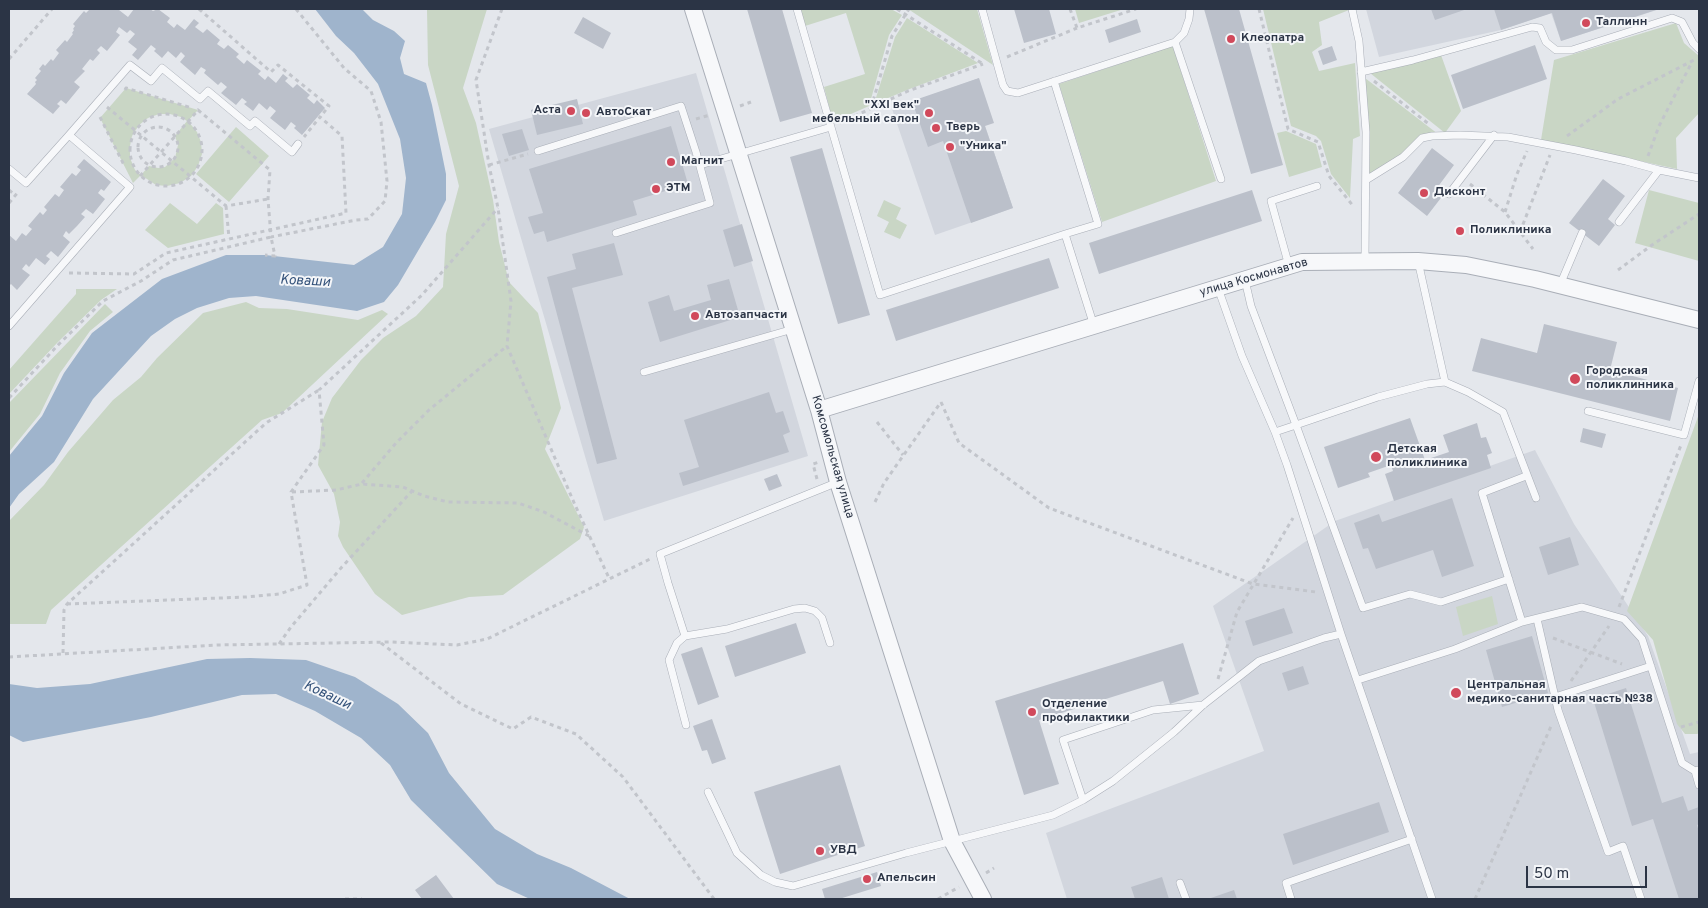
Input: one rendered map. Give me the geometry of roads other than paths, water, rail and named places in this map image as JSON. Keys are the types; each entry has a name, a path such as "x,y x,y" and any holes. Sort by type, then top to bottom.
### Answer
{"street":[{"name":"Комсомольская улица","path":"693,9 819,410 838,482 952,841 983,899"},
{"name":"улица Космонавтов","path":"819,410 1302,262 1365,260 1418,261 1466,265 1560,285 1699,320"}],"lane":[{"path":"797,9 880,295 1098,224 1054,82"},
{"path":"982,9 1003,85 1007,91 1018,93 1175,42 1184,33 1189,20 1190,9"},
{"path":"1352,9 1359,41 1366,132 1365,260"},
{"path":"1361,72 1413,60 1532,27 1540,28 1546,42 1556,50 1572,50 1672,18 1682,22 1699,49"},
{"path":"1175,42 1221,179"},
{"path":"9,169 26,183 130,65 151,81 162,68 200,99 208,91 250,126 255,120 292,152 298,144"},
{"path":"538,151 681,106 710,203 616,233"},
{"path":"700,165 831,127"},
{"path":"9,326 132,185 69,135"},
{"path":"1366,180 1403,157 1422,138 1432,136 1494,136 1554,146 1699,178"},
{"path":"1449,194 1494,136"},
{"path":"1619,222 1659,170"},
{"path":"1290,266 1271,201 1317,186"},
{"path":"1560,285 1582,233"},
{"path":"1065,234 1094,326"},
{"path":"1418,261 1445,382"},
{"path":"1245,280 1251,306 1363,608 1410,594 1441,602 1509,579"},
{"path":"1218,288 1242,356 1275,432 1341,634 1432,899"},
{"path":"644,372 793,329"},
{"path":"1588,411 1684,435 1699,381"},
{"path":"1275,432 1378,398 1427,384 1445,382 1468,392 1503,412 1536,498"},
{"path":"1522,622 1482,492 1526,476"},
{"path":"686,636 660,554 838,482"},
{"path":"1358,680 1455,649 1522,622 1582,607 1624,619 1642,639 1682,763 1697,770 1699,785"},
{"path":"686,725 669,660 671,652 677,643 686,636 726,629 794,609 805,608 815,611 822,618 830,643"},
{"path":"1537,619 1558,710 1608,852 1623,846 1641,899"},
{"path":"708,792 737,853 761,875 775,882 793,886 906,853 1053,815 1083,800 1113,781 1141,760 1204,704 1259,661 1324,638 1341,634"},
{"path":"1555,697 1650,666"},
{"path":"1083,800 1063,740 1152,710 1204,704"},
{"path":"1291,899 1286,883 1412,839"},
{"path":"1180,884 1186,899"}],"water":[{"name":"Коваши","path":"315,9 362,9 373,20 394,31 405,41 400,58 404,74 426,83 446,174 446,200 398,285 384,302 357,311 256,296 229,298 197,308 175,319 151,336 93,399 54,462 19,494 9,508 9,456 42,416 64,373 92,333 162,279 226,255 265,255 354,265 383,247 402,214 406,178 400,139 378,84 354,53 336,36"},
{"name":"Коваши","path":"207,659 306,660 355,677 398,704 428,733 449,773 495,829 537,854 571,868 630,899 530,899 497,884 411,800 390,765 361,738 315,711 276,694 242,695 151,717 23,742 9,735 9,684 37,688 90,684"}],"place":[{"name":"Таллинн","path":"1586,23"},
{"name":"Клеопатра","path":"1231,39"},
{"name":"Аста","path":"571,111"},
{"name":"АвтоСкат","path":"586,113"},
{"name":"\"XXI век\" мебельный салон","path":"929,113"},
{"name":"Тверь","path":"936,128"},
{"name":"\"Уника\"","path":"950,147"},
{"name":"Магнит","path":"671,162"},
{"name":"ЭТМ","path":"656,189"},
{"name":"Дисконт","path":"1424,193"},
{"name":"Поликлиника","path":"1460,231"},
{"name":"Автозапчасти","path":"695,316"},
{"name":"Городская поликлинника","path":"1575,379"},
{"name":"Детская поликлиника","path":"1376,457"},
{"name":"Центральная медико-санитарная часть №38","path":"1456,693"},
{"name":"Отделение профилактики","path":"1032,712"},
{"name":"УВД","path":"820,851"},
{"name":"Апельсин","path":"867,879"}]}
